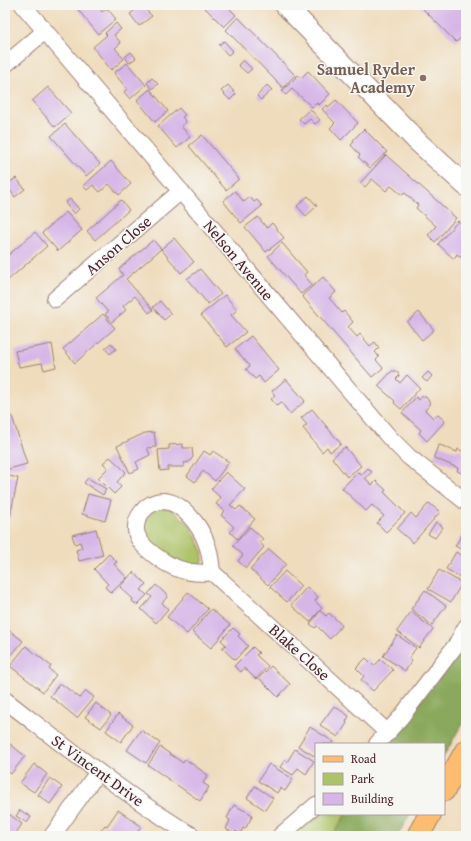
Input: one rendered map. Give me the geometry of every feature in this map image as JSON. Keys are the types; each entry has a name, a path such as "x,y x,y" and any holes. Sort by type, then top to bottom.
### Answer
{"main road":[{"path":"445,788 466,751"},
{"path":"418,836 429,815"}],"street":[{"name":"Nelson Avenue","path":"23,5 389,437 409,457 466,502"},
{"path":"285,5 418,142 466,186"},
{"path":"5,65 45,31"},
{"name":"Anson Close","path":"55,298 181,191"},
{"path":"165,501 182,509 200,530 206,541 212,572 200,573 177,569 148,551 137,534 137,524 140,515 146,507 165,501"},
{"name":"Blake Close","path":"212,572 383,738"},
{"path":"383,738 456,645 466,627"},
{"name":"St Vincent Drive","path":"5,700 98,772 170,822 193,836"},
{"path":"52,836 98,772"},
{"path":"280,836 315,806"}],"green space":[{"path":"157,507 171,509 189,524 202,549 203,561 199,565 194,566 163,555 143,534 143,519"},
{"path":"466,643 466,717 445,754 445,743 389,743"},
{"path":"315,815 345,815 332,836 288,836"},
{"path":"345,815 409,815 397,836 332,836"}],"building":[{"path":"74,5 96,5 102,12 107,8 116,19 98,34"},
{"path":"141,5 152,16 139,26 130,14"},
{"path":"202,5 226,5 236,15 224,27"},
{"path":"419,5 462,5 466,9 466,41 462,37 456,42"},
{"path":"238,17 295,75 283,88 226,30"},
{"path":"116,23 121,29 114,35 121,43 115,48 124,59 111,70 93,47 107,35 105,33"},
{"path":"224,41 233,51 228,55 219,45"},
{"path":"131,52 136,58 129,63 125,57"},
{"path":"243,60 252,69 247,73 238,65"},
{"path":"127,63 146,85 130,99 124,92 127,89 114,73"},
{"path":"308,71 330,94 319,105 317,103 312,107 292,89 286,95 282,91 298,75 301,78"},
{"path":"152,78 158,84 152,89 147,83"},
{"path":"228,85 236,94 230,100 221,91"},
{"path":"267,85 272,90 261,100 257,96"},
{"path":"48,87 71,113 55,127 32,101"},
{"path":"150,89 168,111 155,122 137,100"},
{"path":"336,100 358,123 341,140 330,128 335,123 322,109 327,105 328,107"},
{"path":"179,108 185,115 182,117 186,122 181,126 190,137 177,148 158,126"},
{"path":"310,109 320,120 315,124 310,119 304,124 299,119"},
{"path":"65,124 100,164 86,176 51,136"},
{"path":"364,129 387,152 370,168 358,157 360,155 351,145 354,142 353,140"},
{"path":"202,135 239,179 226,190 189,146"},
{"path":"386,155 456,218 435,242 428,235 436,226 416,208 418,205 405,193 402,195 391,186 386,191 372,179 365,187 360,183"},
{"path":"111,161 131,184 119,195 109,184 100,192 93,185 87,190 83,186"},
{"path":"16,178 25,189 15,197 6,185"},
{"path":"235,191 244,202 250,197 254,202 257,200 262,206 241,223 223,201"},
{"path":"308,196 317,206 306,216 297,206"},
{"path":"70,199 79,209 74,214 65,203"},
{"path":"121,200 129,210 95,240 87,231"},
{"path":"66,212 82,230 58,251 42,233"},
{"path":"258,217 267,228 272,223 284,238 266,252 245,227"},
{"path":"458,221 466,228 466,258 464,260 457,254 454,259 438,244"},
{"path":"35,232 47,246 7,281 5,278 5,258"},
{"path":"174,238 194,262 181,273 161,249"},
{"path":"153,240 161,249 126,279 153,310 149,313 135,296 123,306 126,310 112,322 105,314 108,312 96,298 123,275 119,269"},
{"path":"282,243 307,272 304,275 312,285 301,294 268,256"},
{"path":"200,269 221,294 208,304 187,279"},
{"path":"323,277 336,292 329,298 342,313 344,311 353,322 348,327 357,337 360,334 370,346 375,342 379,348 375,352 379,357 376,360 383,368 372,377 302,296"},
{"path":"225,295 237,310 231,315 246,332 227,347 201,315"},
{"path":"160,301 171,314 164,320 153,307"},
{"path":"419,312 434,330 422,340 407,322"},
{"path":"103,314 115,328 75,363 63,349"},
{"path":"251,336 279,370 264,383 259,376 255,379 246,369 250,366 235,349"},
{"path":"111,343 116,349 110,354 105,348"},
{"path":"52,344 56,367 44,370 42,363 19,367 15,351"},
{"path":"392,371 396,371 398,373 399,376 396,379 400,383 407,375 420,388 401,409 394,403 395,401 378,386"},
{"path":"428,372 432,376 427,382 422,378"},
{"path":"286,379 305,401 290,414 281,402 277,406 271,399 275,396 272,391"},
{"path":"416,397 419,400 421,397 426,397 430,405 425,410 433,418 437,414 445,421 427,441 419,433 421,430 402,413"},
{"path":"312,409 341,444 330,452 327,447 322,452 303,428 307,425 301,418"},
{"path":"12,416 27,464 5,470 5,418"},
{"path":"154,432 156,447 147,448 150,455 136,462 139,469 130,473 117,446 145,433"},
{"path":"183,444 183,448 192,448 193,457 189,462 184,463 184,467 168,467 168,470 160,471 158,450 169,449 169,445"},
{"path":"440,445 457,452 458,449 466,453 466,475 457,471 458,468 434,458 438,446"},
{"path":"345,447 361,466 347,477 332,458"},
{"path":"204,451 210,455 213,451 229,462 215,481 203,471 195,482 187,476"},
{"path":"110,457 126,472 117,482 121,487 114,494 98,478 108,468 103,463"},
{"path":"368,468 372,472 365,478 372,485 376,481 386,490 384,492 405,513 386,532 377,523 384,516 372,505 366,511 342,488 358,472 361,475"},
{"path":"226,472 245,489 230,505 236,510 240,506 255,519 237,539 230,532 234,527 221,515 225,511 216,504 221,498 211,489"},
{"path":"5,475 18,478 10,517 5,516"},
{"path":"88,478 106,489 103,495 84,483"},
{"path":"88,494 111,500 105,521 82,514"},
{"path":"429,503 440,512 413,543 397,529 411,513 416,518"},
{"path":"436,522 443,527 435,538 428,534"},
{"path":"250,527 263,539 259,542 264,547 246,568 238,561 243,555 233,546"},
{"path":"96,529 103,555 79,561 76,550 82,548 80,542 75,544 72,535"},
{"path":"463,533 466,535 466,552 455,546"},
{"path":"269,549 286,564 268,585 250,569"},
{"path":"456,552 466,558 465,580 446,569"},
{"path":"109,554 117,562 114,564 127,578 111,593 105,587 108,584 94,569"},
{"path":"439,570 462,583 451,602 428,589"},
{"path":"285,571 301,586 287,602 270,587"},
{"path":"133,572 146,584 141,590 147,595 137,605 132,601 133,599 120,587"},
{"path":"156,585 168,596 162,603 168,609 156,623 141,609 152,597 148,594"},
{"path":"307,587 318,597 315,601 322,608 310,622 291,605"},
{"path":"425,590 446,606 432,625 411,609"},
{"path":"188,592 208,609 187,634 167,617"},
{"path":"211,609 230,625 211,648 192,632"},
{"path":"320,611 326,616 329,613 342,625 330,639 317,626 315,628 310,624"},
{"path":"411,612 433,629 419,648 397,631"},
{"path":"5,627 23,641 5,663"},
{"path":"233,628 240,634 238,636 248,646 235,660 222,648 226,645 221,640"},
{"path":"397,635 416,648 409,658 412,661 405,671 383,656"},
{"path":"26,646 51,666 49,669 56,675 43,692 10,666"},
{"path":"253,647 259,653 256,655 268,666 256,679 244,668 241,672 234,666"},
{"path":"366,658 374,666 381,659 393,670 373,691 361,680 364,676 356,668"},
{"path":"271,666 290,684 278,697 259,678"},
{"path":"60,683 80,698 86,691 94,697 77,718 50,696"},
{"path":"96,703 111,715 101,728 85,717"},
{"path":"334,706 349,716 346,722 347,723 338,737 320,725"},
{"path":"118,714 133,725 121,742 106,731"},
{"path":"310,727 334,742 315,743 315,756 298,746"},
{"path":"141,730 160,743 146,763 127,750"},
{"path":"5,740 25,756 11,774 5,769"},
{"path":"160,747 183,763 185,759 208,775 203,783 209,787 200,801 148,765"},
{"path":"295,749 314,761 306,774 298,768 293,775 280,767 285,760 287,762"},
{"path":"34,764 47,774 34,792 20,783"},
{"path":"269,764 293,779 285,791 280,788 277,793 258,781"},
{"path":"50,778 62,787 50,804 38,795"},
{"path":"255,786 273,798 265,810 247,798"},
{"path":"234,805 253,815 245,829 243,828 240,834 236,831 235,834 226,829 230,820 227,818"},
{"path":"20,810 31,817 27,823 16,816"},
{"path":"118,810 141,826 136,836 97,836 105,825 107,826"},
{"path":"5,811 22,824 14,836 5,835"}],"place":[{"name":"Samuel Ryder Academy","path":"423,78"}]}
